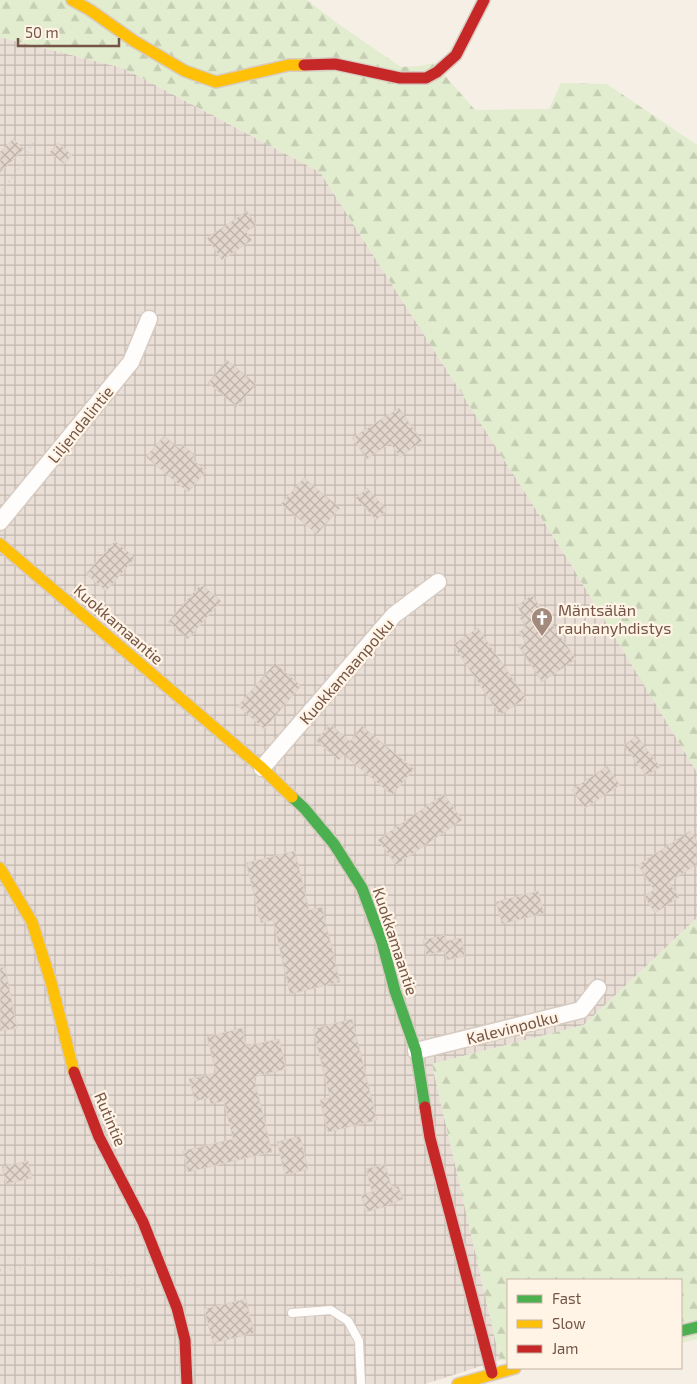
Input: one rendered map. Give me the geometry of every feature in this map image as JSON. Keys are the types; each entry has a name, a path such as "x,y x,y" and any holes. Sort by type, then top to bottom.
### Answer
{"street":[{"path":"72,0 90,10 134,41 185,71 216,82 289,65 335,64 400,78 426,78 437,72 456,55 484,0"},
{"name":"Liljendalintie","path":"0,522 131,362 149,319"},
{"name":"Kuokkamaantie","path":"0,544 262,768 304,808 334,844 362,888 382,942 395,991 416,1051 430,1138 492,1373"},
{"name":"Kuokkamaanpolku","path":"262,768 394,615 438,582"},
{"name":"Rutintie","path":"0,868 32,922 51,982 74,1071 99,1138 143,1222 178,1308 185,1340 187,1384"},
{"name":"Kalevinpolku","path":"416,1051 581,1010 598,988"},
{"path":"682,1331 697,1328"},
{"path":"458,1384 510,1369"}],"lane":[{"path":"292,1313 331,1310 348,1321 359,1341 361,1384"}],"path":[{"path":"0,194 22,164 32,142"},
{"path":"0,1270 12,1270 60,1258 72,1258 94,1264 178,1308"}],"shaded area":[{"path":"0,37 123,68 320,172 567,558 697,772 697,918 584,1025 432,1064 500,1360 425,1384 0,1384"}],"green space":[{"path":"0,0 307,0 401,67 434,63 475,110 549,109 561,83 607,84 697,145 697,772 567,558 320,172 123,68 0,37"},
{"path":"697,918 697,1339 682,1343 682,1279 507,1279 507,1361 500,1360 432,1064 584,1025"}],"building":[{"path":"13,139 24,149 0,173 0,152"},
{"path":"58,143 72,155 64,164 50,152"},
{"path":"247,211 256,225 246,232 252,240 222,260 207,238"},
{"path":"227,360 256,384 237,407 208,383"},
{"path":"399,408 422,441 400,457 390,443 367,459 352,438"},
{"path":"164,436 180,449 183,445 195,455 192,459 206,471 188,492 146,457"},
{"path":"304,478 340,508 317,534 281,504"},
{"path":"367,488 387,510 376,520 356,498"},
{"path":"115,541 135,558 106,591 86,574"},
{"path":"201,584 221,601 188,639 168,622"},
{"name":"Mäntsälän rauhanyhdistys","path":"532,595 576,659 542,682 519,647 526,643 519,632 526,627 520,618 523,616 517,606"},
{"path":"478,628 526,698 500,715 453,645"},
{"path":"275,663 301,686 264,729 238,706"},
{"path":"330,724 350,741 362,726 414,769 392,795 344,755 339,760 316,741"},
{"path":"637,736 660,767 646,776 624,745"},
{"path":"607,766 620,785 585,808 572,790"},
{"path":"444,794 462,820 396,865 378,840"},
{"path":"690,831 697,842 697,864 669,882 679,897 655,913 644,896 654,890 638,865"},
{"path":"295,851 309,910 322,907 340,982 290,994 273,920 261,923 246,863"},
{"path":"538,891 544,913 502,924 496,902"},
{"path":"445,935 446,941 461,938 465,956 447,960 445,951 426,955 423,940"},
{"path":"5,967 17,1028 0,1031 0,968"},
{"path":"352,1019 377,1120 328,1132 320,1100 330,1098 313,1029"},
{"path":"242,1028 246,1046 279,1039 286,1069 254,1077 272,1152 188,1172 183,1151 233,1139 224,1101 211,1104 209,1098 195,1101 189,1079 216,1073 207,1037"},
{"path":"300,1136 308,1169 285,1175 277,1142"},
{"path":"28,1161 32,1178 6,1184 2,1167"},
{"path":"385,1164 392,1188 398,1185 403,1199 366,1212 361,1195 372,1192 366,1169"},
{"path":"246,1299 254,1333 213,1343 204,1309"}],"traffic: fast":[{"path":"292,797 304,808 334,844 362,888 382,942 395,991 416,1051 425,1107"},
{"path":"682,1331 697,1327"}],"traffic: slow":[{"path":"72,0 90,10 134,41 185,71 216,82 289,65 304,65"},
{"path":"0,544 262,768 292,797"},
{"path":"0,868 32,922 51,982 74,1072"},
{"path":"458,1384 511,1369"}],"traffic: jam":[{"path":"304,65 335,64 400,78 426,78 437,72 456,55 484,0"},
{"path":"74,1072 99,1137 143,1222 177,1308 185,1340 187,1384"},
{"path":"425,1107 430,1138 492,1373"}],"place":[{"name":"Mäntsälän rauhanyhdistys","path":"542,637"}]}
